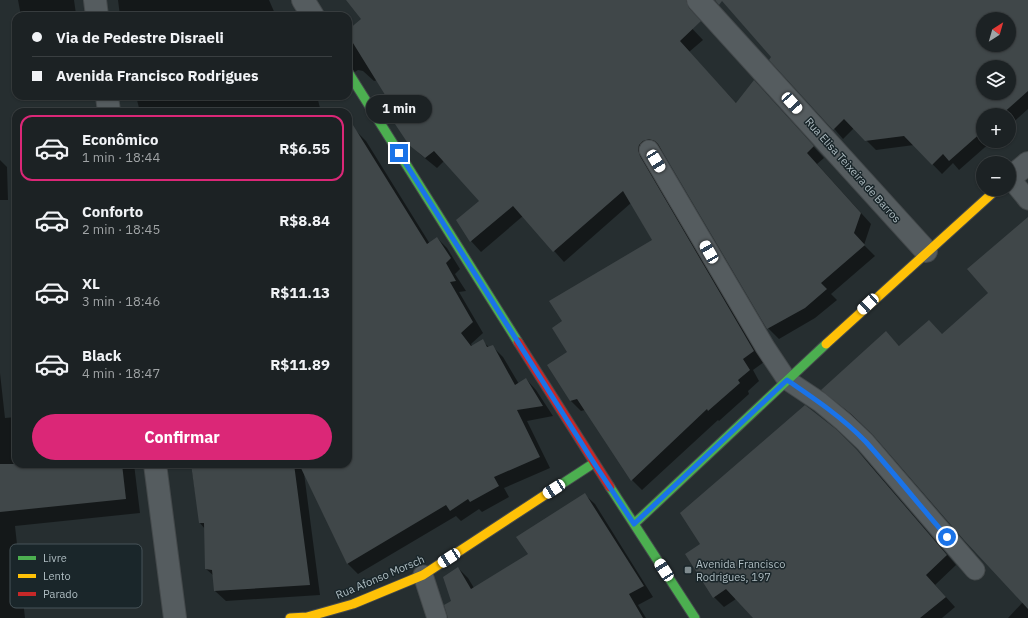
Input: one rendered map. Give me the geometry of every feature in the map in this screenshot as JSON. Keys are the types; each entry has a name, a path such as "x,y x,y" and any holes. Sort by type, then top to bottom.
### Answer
{"street":[{"path":"95,0 96,12"},
{"path":"303,0 310,12"},
{"name":"Rua Elisa Teixeira de Barros","path":"698,0 926,251"},
{"path":"352,78 594,463 695,618"},
{"path":"1016,173 1028,163"},
{"path":"634,524 926,251 989,196"},
{"name":"Rua Afonso Morsch","path":"290,618 307,617 353,604 422,575 594,463"},
{"path":"156,468 175,618"}],"lane":[{"path":"650,150 761,340 787,380 820,402 865,442 975,570"},
{"path":"1016,191 1028,200"},
{"path":"422,575 437,618"}],"building":[{"path":"346,0 686,0 689,8 701,21 680,41 736,103 754,80 814,146 807,153 861,213 854,233 865,245 821,283 827,289 805,308 767,329 658,144 649,139 643,141 639,145 638,150 640,156 754,351 743,359 750,370 738,380 740,383 708,411 707,409 631,481 577,399 570,401 547,365 567,352 552,328 562,321 549,301 652,240 623,191 553,252 513,206 470,242 456,220 479,201 434,151 425,158 409,145 393,121 400,119 352,41 352,27 361,19"},
{"path":"715,0 1028,0 1028,91 1009,108 976,108 976,137 949,161 943,154 932,165 904,136 865,141 844,119 833,130 769,60 771,57 722,1 719,5"},
{"path":"352,123 427,244 437,237 451,258 446,263 456,281 450,282 473,322 461,333 471,346 483,339 487,347 493,345 515,385 526,378 543,406 517,410 540,457 494,477 499,486 470,502 468,499 450,511 446,505 347,564 301,468 352,468"},
{"path":"1028,217 1028,609 964,540 873,435 851,414 821,390 886,331 899,346 929,320 942,334 988,293 967,269"},
{"path":"805,405 837,430 857,450 947,555 926,575 946,597 920,618 753,618 726,589 713,598 685,554 700,544 680,513"},
{"path":"0,464 12,464 12,468 122,468 126,499 0,512"},
{"path":"192,468 295,468 310,585 214,591 212,570 205,569 204,523 199,523"},
{"path":"585,493 644,586 629,594 643,618 448,618 444,605 451,601 443,577 458,567 471,589 528,554 516,537"}],"traffic: fast":[{"path":"352,78 518,342"},
{"path":"634,524 826,344"},
{"path":"551,491 594,463"},
{"path":"610,487 695,618"}],"traffic: slow":[{"path":"826,344 989,196"},
{"path":"290,618 307,617 353,604 423,575 551,491"}],"traffic: jam":[{"path":"518,342 610,487"}],"place":[{"name":"Avenida Francisco Rodrigues, 197","path":"688,570"}],"route":[{"path":"399,153 634,524 787,380 820,402 865,442 947,537"}]}
